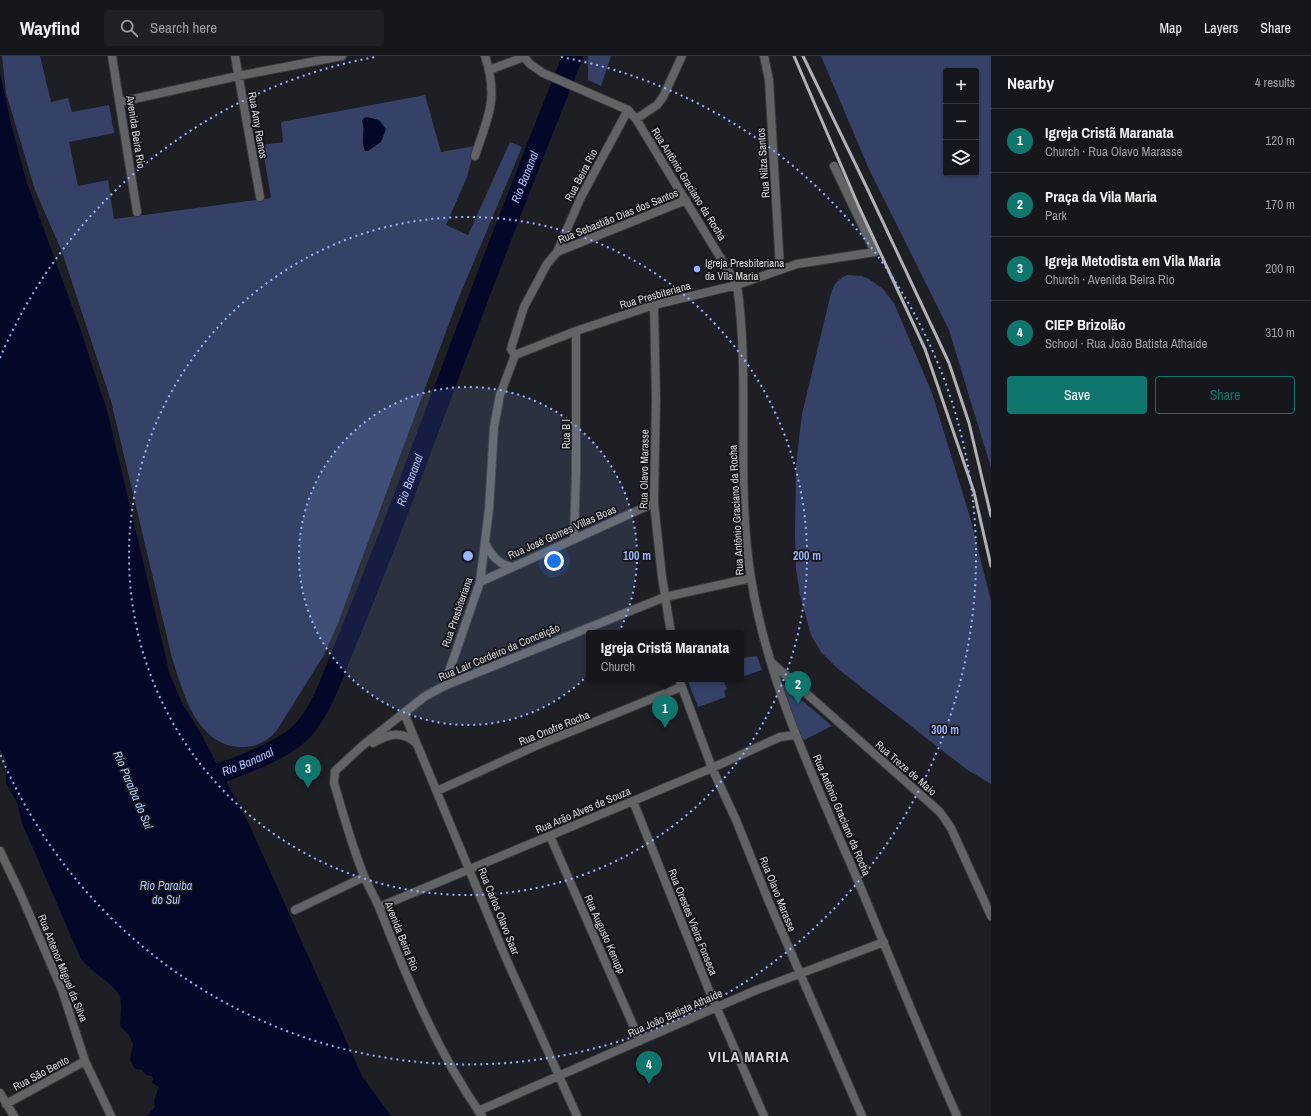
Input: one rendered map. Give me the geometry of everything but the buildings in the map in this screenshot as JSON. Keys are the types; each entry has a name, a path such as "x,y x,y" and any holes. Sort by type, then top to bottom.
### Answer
{"street":[{"name":"Avenida Beira Rio","path":"112,56 137,212"},
{"name":"Rua Amy Ramos","path":"235,56 260,197"},
{"path":"120,102 238,76 342,56"},
{"path":"475,156 492,100 489,70 485,56"},
{"path":"636,119 657,105 663,98 682,56"},
{"name":"Rua Nilza Santos","path":"764,56 769,80 780,269"},
{"path":"489,70 523,57 543,73 628,110"},
{"name":"Rua Antônio Graciano da Rocha","path":"628,110 636,119 737,285 741,312 744,373 744,459 746,525 750,578 771,663 796,735 957,1116"},
{"name":"Rua Beira Rio","path":"557,252 581,197 628,110"},
{"name":"Rua Presbiteriana","path":"444,686 480,582 485,543 494,427 500,395 515,355 576,331 654,305 737,285 797,264 875,252 834,166"},
{"name":"Rua Sebastião Dias dos Santos","path":"557,252 686,200"},
{"name":"Rua Presbiteriana","path":"515,355 511,349 524,307 547,264 557,252"},
{"name":"Rua Olavo Marasse","path":"654,305 656,399 654,503 665,597 670,630"},
{"name":"Rua B I","path":"574,538 576,473 576,331"},
{"name":"Rua José Gomes Villas Boas","path":"480,582 574,538 654,503"},
{"path":"485,543 496,559 504,565 512,567"},
{"name":"Rua Lair Cordeiro da Conceição","path":"348,758 424,697 444,686 665,597 750,578"},
{"name":"Rua Treze de Maio","path":"771,663 940,812 951,828 991,916"},
{"name":"Rua Olavo Marasse","path":"680,683 712,768 736,820 769,902 862,1116"},
{"name":"Rua Onofre Rocha","path":"437,791 680,683"},
{"name":"Rua Carlos Olavo Saar","path":"404,713 505,956 560,1075 577,1116"},
{"path":"348,758 389,735 405,735 417,743"},
{"name":"Rua Arão Alves de Souza","path":"379,907 712,768 780,737 796,735"},
{"name":"Avenida Beira Rio","path":"348,758 335,771 334,783 364,877 379,907 402,966 434,1036 452,1071 480,1113"},
{"name":"Rua Orestes Vieira Fonseca","path":"633,801 764,1116"},
{"name":"Rua Augusto Kenupp","path":"550,836 640,1041"},
{"name":"Rua Antenor Miguel da Silva","path":"0,851 21,895 62,990 85,1061 112,1116"},
{"path":"295,910 364,877"},
{"name":"Rua João Batista Athaíde","path":"480,1113 560,1075 717,1006 800,972 884,942"},
{"name":"Rua São Bento","path":"6,1104 85,1061"},
{"path":"0,1093 14,1116"}],"shaded area":[{"path":"2,56 40,56 51,102 68,98 72,112 109,105 114,133 69,142 78,186 108,180 114,219 271,198 262,145 283,142 281,122 425,95 441,152 475,146 467,177 446,225 468,235 510,142 522,147 457,302 338,623 324,655 277,730 265,741 255,745 239,747 224,744 212,737 194,714 181,686 172,658 111,401 62,252 35,190 6,93"},
{"path":"588,56 611,56 601,86 588,80"},
{"path":"821,56 991,56 991,468 949,330 868,167"},
{"path":"847,275 862,276 869,279 883,289 894,303 932,393 970,517 991,601 991,784 966,769 838,669 821,652 811,635 800,595 796,569 796,467 802,414 830,297 836,284 840,279"},
{"path":"757,656 762,670 744,676 744,658"},
{"path":"688,682 724,682 727,689 724,691 726,697 698,707"},
{"path":"782,683 832,726 802,741"}],"water":[{"name":"Rio Paraiba do Sul","path":"0,72 11,124 27,183 80,328 108,414 170,675 182,703 200,732 248,822 362,1076 391,1116 147,1116 155,1107 154,1101 159,1087 152,1083 152,1076 146,1075 142,1070 135,1069 130,1060 133,1044 129,1035 120,1026 120,997 109,983 81,959 22,823 17,802 6,783 6,760 0,749"},
{"path":"367,117 379,120 386,129 381,142 368,151 365,151 363,144 362,121"}],"waterway":[{"name":"Rio Bananal","path":"196,781 253,760 282,746 303,730 323,700 387,539 507,223 573,56"}],"railway":[{"path":"794,56 859,207 925,349 974,492 991,566"},
{"path":"803,56 949,363 969,423 991,516"}],"place":[{"name":"Igreja Presbiteriana da Vila Maria","path":"697,269"},
{"name":"Praça da Vila Maria","path":"798,704"},
{"name":"Igreja Cristã Maranata","path":"665,728"},
{"name":"Igreja Metodista em Vila Maria","path":"308,788"},
{"name":"CIEP Brizolão","path":"649,1084"}],"district":[{"name":"VILA MARIA","path":"749,1056"}],"water label":[{"name":"Rio Paraíba do Sul","path":"133,790"}]}
